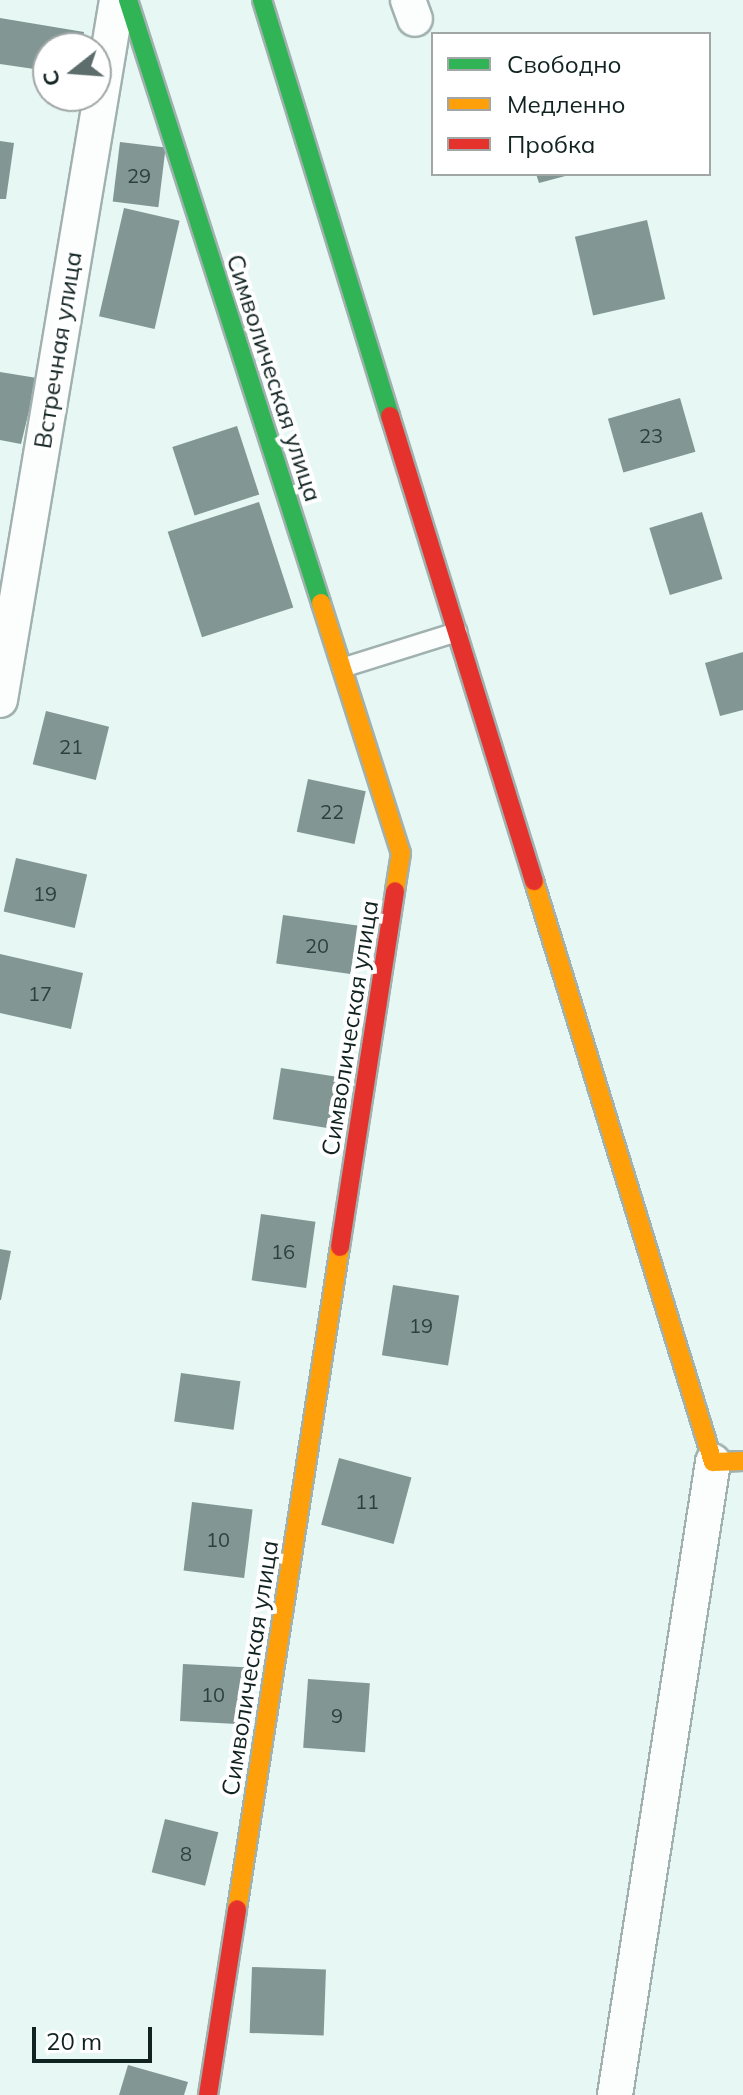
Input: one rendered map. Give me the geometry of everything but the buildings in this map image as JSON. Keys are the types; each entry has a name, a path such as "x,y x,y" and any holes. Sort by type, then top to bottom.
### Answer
{"street":[{"name":"Встречная улица","path":"0,700 117,0"},
{"name":"Символическая улица","path":"128,0 401,853 208,2095"},
{"path":"262,0 457,632 728,1462 615,2095"}],"lane":[{"path":"342,668 457,632"}],"traffic: fast":[{"path":"128,0 321,603"},
{"path":"262,0 390,416"}],"traffic: slow":[{"path":"321,603 401,853 395,891"},
{"path":"534,881 713,1462 743,1461"},
{"path":"237,1909 340,1247"}],"traffic: jam":[{"path":"390,416 534,881"},
{"path":"340,1247 395,891"},
{"path":"208,2095 237,1909"}]}
